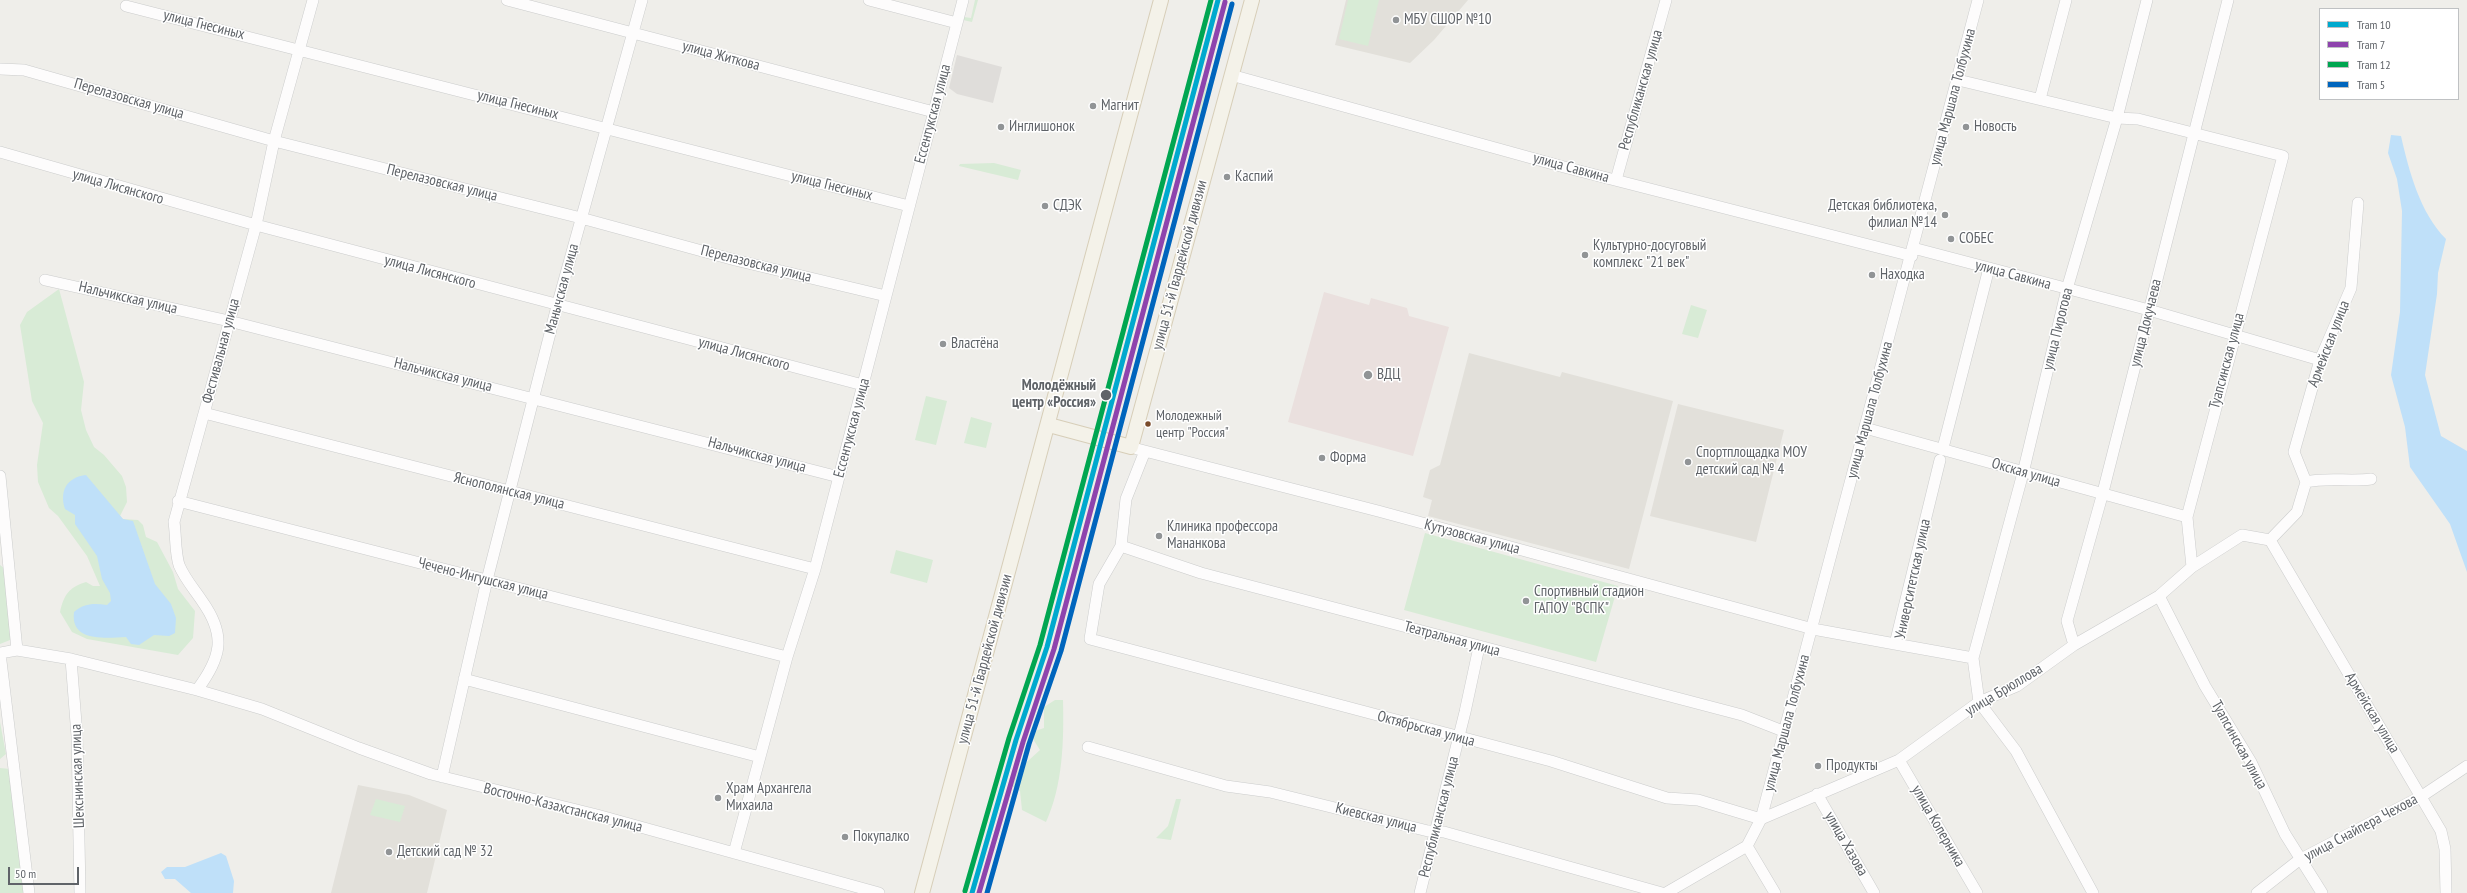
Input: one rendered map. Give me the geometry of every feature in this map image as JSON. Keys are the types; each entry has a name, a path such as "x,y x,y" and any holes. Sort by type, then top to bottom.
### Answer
{"main road":[{"name":"улица 51-й Гвардейской дивизии","path":"922,893 1049,426 1161,0"},
{"name":"улица 51-й Гвардейской дивизии","path":"1131,447 1252,0"},
{"path":"1049,426 1131,447"}],"street":[{"name":"Фестивальная улица","path":"196,690 211,671 216,656 218,631 203,602 188,583 179,564 174,522 178,501 256,225 274,141 313,0"},
{"name":"улица Житкова","path":"507,0 934,112"},
{"name":"Манычская улица","path":"487,580 557,306 642,0"},
{"path":"869,0 957,23"},
{"name":"Ессентукская улица","path":"734,853 787,656 814,569 839,477 963,0"},
{"name":"Республиканская улица","path":"1616,180 1666,0"},
{"name":"улица Маршала Толбухина","path":"1761,819 1783,732 1813,629 1978,0"},
{"path":"2040,99 2066,0"},
{"name":"улица Пирогова","path":"1972,658 2023,473 2067,289 2117,118 2147,0"},
{"name":"улица Докучаева","path":"2074,645 2067,621 2102,496 2228,0"},
{"name":"улица Гнесиных","path":"126,6 909,206"},
{"name":"Перелазовская улица","path":"0,68 24,70 274,141 581,218 735,260 886,296"},
{"name":"улица Савкина","path":"1231,75 1616,180 1912,252 1989,268 2149,310 2320,360"},
{"path":"1958,80 2117,118 2138,119 2194,133"},
{"name":"Туапсинская улица","path":"2192,567 2187,517 2234,334 2283,156 2194,133"},
{"name":"улица Лисянского","path":"0,152 256,225 557,306 863,385"},
{"name":"Армейская улица","path":"2306,482 2294,452 2320,360 2351,288 2358,203"},
{"path":"1943,448 1989,268"},
{"name":"Нальчикская улица","path":"45,280 229,321 839,477"},
{"name":"Яснополянская улица","path":"204,413 814,569"},
{"name":"Окская улица","path":"1865,428 1943,448 2102,496 2187,517"},
{"name":"Кутузовская улица","path":"1131,447 1371,509 1813,629 1895,644"},
{"path":"1121,546 1126,498 1145,451"},
{"name":"Университетская улица","path":"1940,460 1895,644 1972,658"},
{"path":"0,476 17,650 0,653 29,893"},
{"path":"2270,540 2296,512 2306,482 2322,478 2360,481 2372,479"},
{"name":"Чечено-Ингушская улица","path":"178,501 787,656"},
{"name":"улица Брюллова","path":"1761,819 1899,760 1979,702 2017,686 2074,645 2159,596 2192,567 2242,535 2270,540"},
{"name":"Армейская улица","path":"2270,540 2422,796 2441,831 2445,849 2446,893"},
{"name":"Октябрьская улица","path":"1121,546 1099,584 1090,639 1459,738 1551,761 1667,798 1698,800 1761,819"},
{"name":"Театральная улица","path":"1121,546 1202,573 1742,715 1783,732"},
{"path":"442,777 487,580"},
{"name":"Туапсинская улица","path":"2159,596 2205,686 2251,762 2300,860 2322,893"},
{"name":"Республиканская улица","path":"1420,893 1459,738 1479,647"},
{"name":"Восточно-Казахстанская улица","path":"17,650 71,659 196,690 262,709 359,748 442,777 597,815 879,893"},
{"path":"1972,658 1979,702 2016,751 2093,893"},
{"name":"Шекснинская улица","path":"71,659 77,751 80,893"},
{"path":"464,679 760,757"},
{"name":"Киевская улица","path":"1088,747 1226,786 1270,792 1435,832 1459,836 1662,893"},
{"name":"улица Коперника","path":"1899,760 1977,893"},
{"name":"улица Снайпера Чехова","path":"2257,893 2300,860 2422,796 2467,766"},
{"name":"улица Хазова","path":"1817,794 1874,893"},
{"path":"1666,893 1747,846 1761,819"},
{"path":"1747,846 1775,893"}],"shaded area":[{"name":"МБУ СШОР №10","path":"1346,0 1468,0 1434,40 1410,63 1335,45"},
{"path":"957,55 1002,67 993,103 957,94 949,88"},
{"name":"ВДЦ","path":"1324,292 1369,305 1371,298 1407,308 1409,316 1449,327 1413,456 1288,422"},
{"path":"1469,353 1560,377 1562,372 1673,401 1629,569 1428,516 1432,500 1423,497 1430,470 1440,465"},
{"path":"1678,404 1784,430 1756,542 1650,516"},
{"name":"Детский сад № 32","path":"358,785 409,795 447,810 427,893 331,893"}],"green space":[{"path":"975,0 978,0 972,22 963,20 964,17 971,18"},
{"path":"1348,0 1379,0 1368,46 1339,39"},
{"path":"1205,83 1211,84 1203,117 1197,115"},
{"path":"994,163 1021,170 1018,180 959,166 960,164"},
{"path":"59,289 84,382 81,410 86,430 94,447 104,455 122,476 126,487 127,502 120,516 123,519 138,520 143,525 146,537 157,542 173,572 178,589 195,611 193,638 178,655 87,639 72,632 60,612 63,601 68,592 75,586 86,582 93,586 100,586 87,556 58,516 49,508 38,482 37,465 43,423 32,401 20,325 27,312"},
{"path":"1691,305 1707,310 1698,338 1682,334"},
{"path":"926,396 947,401 936,445 915,440"},
{"path":"971,417 992,423 986,448 964,443"},
{"path":"1425,533 1618,586 1596,662 1404,610"},
{"path":"896,550 933,560 927,583 890,573"},
{"path":"0,565 5,569 12,633 10,640 0,644"},
{"path":"1055,700 1063,700 1063,746 1056,793 1046,822 1022,810 1020,791 1012,786 1018,770 1040,750 1033,739 1035,731 1044,728 1044,707"},
{"path":"0,722 6,754 0,759"},
{"path":"0,768 10,769 24,893 0,893"},
{"path":"376,799 405,806 400,822 370,815"},
{"path":"1176,799 1181,799 1171,840 1156,838 1168,826"}],"water":[{"path":"2391,135 2401,136 2412,177 2422,204 2437,229 2446,239 2438,273 2437,294 2425,375 2441,436 2467,451 2467,572 2450,524 2410,467 2405,427 2391,375 2400,312 2402,211 2397,179 2388,153"},
{"path":"86,475 123,519 133,521 155,584 171,604 176,618 175,633 169,636 154,635 139,645 131,644 126,637 108,638 91,636 77,629 74,622 74,612 85,605 107,605 111,601 110,593 102,579 97,556 75,524 75,515 65,509 63,502 64,491 69,482 79,476"},
{"path":"221,853 226,856 234,881 233,893 191,893 175,879 165,879 161,872 167,867 185,867"}],"tram line":[{"name":"12","path":"965,891 1009,738 1040,645 1211,0"},
{"name":"10","path":"972,893 1016,740 1047,647 1218,0"},
{"name":"7","path":"979,893 1023,742 1054,649 1225,2"},
{"name":"5","path":"987,893 1029,744 1061,651 1232,4"}],"place":[{"name":"МБУ СШОР №10","path":"1396,20"},
{"name":"Магнит","path":"1093,106"},
{"name":"Инглишонок","path":"1001,127"},
{"name":"Новость","path":"1966,127"},
{"name":"Каспий","path":"1227,177"},
{"name":"СДЭК","path":"1045,206"},
{"name":"Детская библиотека, филиал №14","path":"1945,215"},
{"name":"СОБЕС","path":"1951,239"},
{"name":"Культурно-досуговый комплекс \"21 век\"","path":"1585,255"},
{"name":"Находка","path":"1872,275"},
{"name":"Властёна","path":"943,344"},
{"name":"ВДЦ","path":"1368,375"},
{"name":"Молодёжный центр «Россия»","path":"1106,395"},
{"name":"Молодежный центр \"Россия\"","path":"1148,424"},
{"name":"Форма","path":"1322,458"},
{"name":"Спортплощадка МОУ детский сад № 4","path":"1688,462"},
{"name":"Клиника профессора Мананкова","path":"1159,536"},
{"name":"Спортивный стадион ГАПОУ \"ВСПК\"","path":"1526,601"},
{"name":"Продукты","path":"1818,766"},
{"name":"Храм Архангела Михаила","path":"718,798"},
{"name":"Покупалко","path":"845,837"},
{"name":"Детский сад № 32","path":"389,852"}]}
